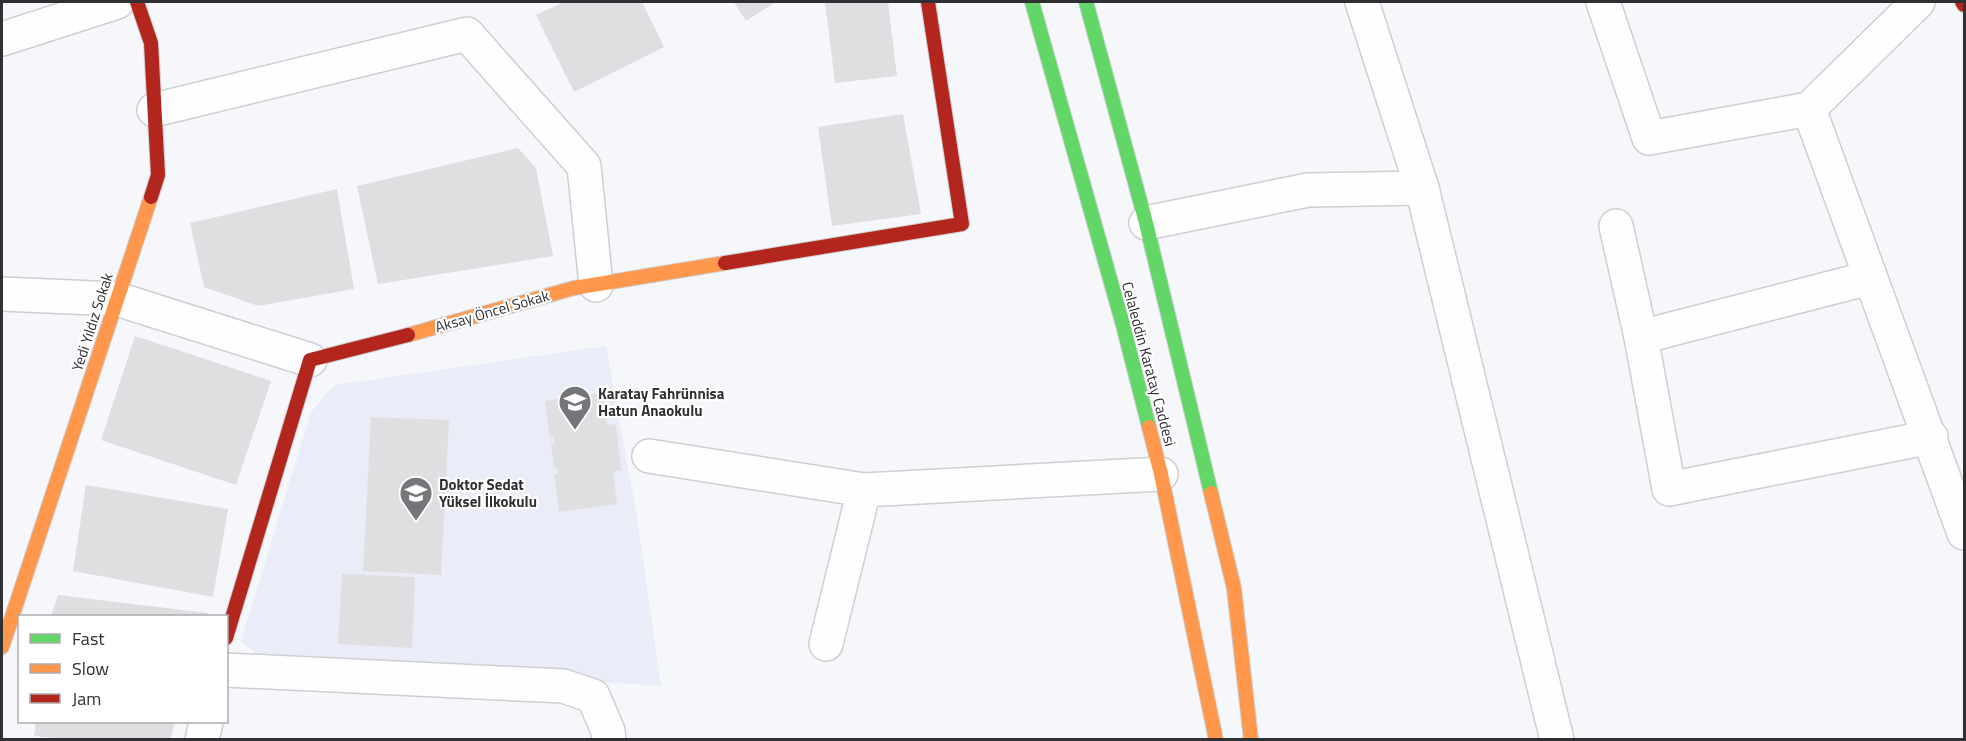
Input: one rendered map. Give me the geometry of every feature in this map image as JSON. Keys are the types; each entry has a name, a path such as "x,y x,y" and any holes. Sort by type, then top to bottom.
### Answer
{"street":[{"path":"2,39 117,2"},
{"name":"Yedi Yıldız Sokak","path":"2,647 158,175 151,43 137,2"},
{"name":"Aksay Öncel Sokak","path":"309,360 363,348 574,288 962,224 928,2"},
{"name":"Celaleddin Karatay Caddesi","path":"1032,2 1123,325 1161,474 1216,740"},
{"name":"Celaleddin Karatay Caddesi","path":"1086,2 1146,223 1234,588 1251,740"},
{"path":"1362,2 1422,188 1557,740"},
{"path":"1602,2 1649,138 1809,109 1918,2"},
{"path":"154,110 467,34 584,166 596,285"},
{"path":"1809,109 1869,278 1931,437 1965,533"},
{"path":"1146,223 1308,190 1422,188"},
{"path":"1616,226 1641,337 1669,489 1931,437"},
{"path":"1641,337 1869,278"},
{"path":"2,294 117,300 309,360 228,631"},
{"path":"649,456 864,490 1161,474"},
{"path":"826,644 864,490"},
{"path":"228,670 563,686 592,696 608,731 609,740"},
{"path":"202,740 206,723"}],"shaded area":[{"name":"Doktor Sedat Yüksel İlkokulu","path":"606,346 637,517 661,686 428,671 256,654 241,641 311,412 334,385"}],"building":[{"path":"564,2 642,2 664,47 574,92 536,15"},
{"path":"734,2 776,2 746,21"},
{"path":"825,2 888,2 897,76 835,83"},
{"path":"903,114 921,214 832,226 818,127"},
{"path":"518,148 536,168 553,256 378,284 357,186"},
{"path":"337,189 354,289 258,306 204,287 190,223"},
{"path":"135,336 271,381 236,485 101,440"},
{"path":"604,393 607,425 616,424 621,470 613,472 617,504 559,512 554,474 558,474 557,467 554,468 551,444 554,444 554,437 550,438 545,401"},
{"path":"371,417 449,420 441,575 363,571"},
{"path":"86,485 228,509 213,597 73,571"},
{"path":"342,574 415,577 412,648 338,644"},
{"path":"58,595 208,613 207,615 51,615"},
{"path":"36,723 175,723 170,740 77,740 34,736"}],"traffic: fast":[{"path":"1032,2 1123,325 1149,427"},
{"path":"1086,2 1146,223 1211,493"}],"traffic: slow":[{"path":"2,647 151,197"},
{"path":"408,335 574,288 725,263"},
{"path":"1149,427 1161,474 1216,740"},
{"path":"1211,493 1234,588 1251,740"}],"traffic: jam":[{"path":"137,2 151,43 158,175 151,197"},
{"path":"725,263 962,224 928,2"},
{"path":"228,631 310,360 408,335"}],"place":[{"name":"Karatay Fahrünnisa Hatun Anaokulu","path":"575,431"},
{"name":"Doktor Sedat Yüksel İlkokulu","path":"416,522"}]}
